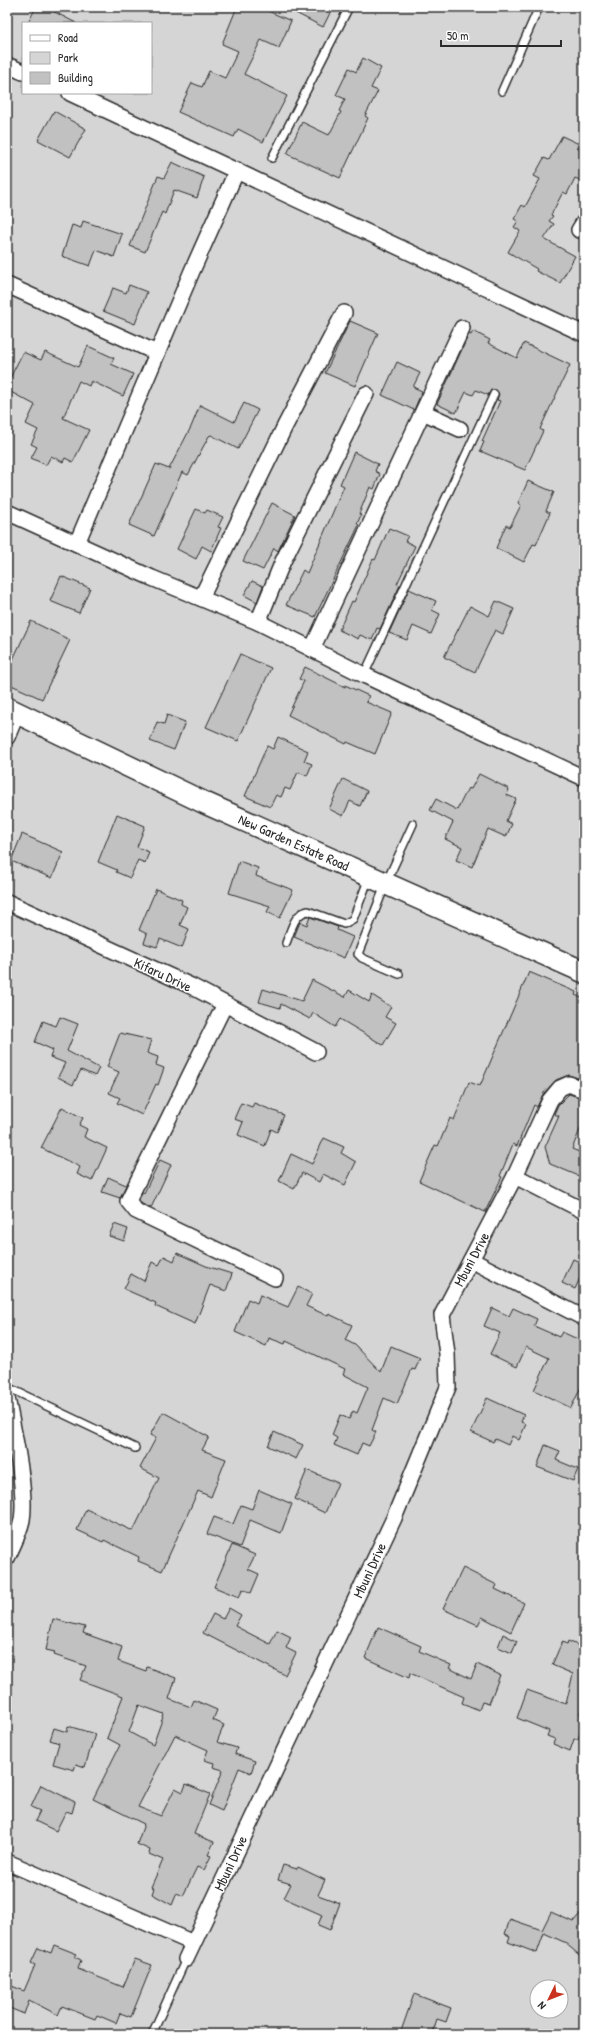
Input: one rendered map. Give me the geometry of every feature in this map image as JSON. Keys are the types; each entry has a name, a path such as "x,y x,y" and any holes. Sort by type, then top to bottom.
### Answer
{"street":[{"path":"7,65 22,72"},
{"path":"72,94 384,239 468,281 584,334"},
{"path":"77,543 157,353 237,170"},
{"path":"7,285 157,353"},
{"path":"201,598 285,426 344,313"},
{"path":"312,649 462,328"},
{"path":"258,622 283,561 366,394"},
{"path":"422,412 460,429"},
{"path":"7,512 258,622 364,675 584,778"},
{"path":"7,737 12,710"},
{"name":"New Garden Estate Road","path":"12,710 205,803 584,972"},
{"name":"Kifaru Drive","path":"7,902 191,986 316,1052"},
{"path":"224,1004 128,1201 136,1211 275,1278"},
{"name":"Mbuni Drive","path":"186,1959 394,1518 448,1387 447,1354 442,1314 515,1176 550,1100 560,1088 569,1084 584,1090"},
{"path":"515,1176 584,1211"},
{"path":"471,1260 584,1318"},
{"path":"7,1398 19,1474 23,1512 19,1533 7,1558"},
{"path":"7,1862 193,1944"}],"lane":[{"path":"272,158 349,7"},
{"path":"502,91 539,7"},
{"path":"364,675 494,394"},
{"path":"286,943 298,915 302,912 308,911 344,924 353,919 413,824"},
{"path":"378,879 358,954 362,958 399,974"},
{"path":"7,1388 135,1448"},
{"path":"152,2034 186,1959"}],"green space":[{"path":"7,7 584,7 584,2034 7,2034"}],"building":[{"path":"36,7 45,7 74,22 28,22"},
{"path":"237,7 259,7 291,21 279,48 261,40 244,74 287,96 263,142 238,129 234,137 178,112 192,83 202,87 209,71 225,78 238,51 222,44"},
{"path":"284,7 333,7 323,27"},
{"path":"363,58 381,68 371,88 378,91 365,116 368,118 340,178 287,154 302,122 329,135 341,112 339,111 345,99 336,95 349,68 356,72"},
{"path":"54,111 86,129 70,157 38,140"},
{"path":"562,136 579,144 577,148 584,152 584,182 575,178 567,194 563,192 551,215 553,216 549,221 554,224 544,239 575,256 560,283 536,271 537,269 508,252 520,231 514,227 518,221 514,219 522,205 525,207 540,179 534,176 544,158 549,160"},
{"path":"172,162 204,177 197,198 174,190 165,214 162,212 145,252 130,246 158,176 164,178"},
{"path":"83,221 122,234 114,257 96,250 90,266 62,256 72,225 81,228"},
{"path":"129,285 147,292 135,324 103,311 113,288 126,293"},
{"path":"350,321 378,333 355,386 325,373"},
{"path":"473,331 490,340 488,343 517,358 524,343 570,365 540,429 543,431 525,470 480,451 484,442 482,441 500,401 497,400 499,394 496,390 491,390 488,395 476,390 473,395 466,392 456,413 437,404 469,334 471,335"},
{"path":"88,346 114,358 111,364 133,374 123,396 91,381 89,386 79,381 63,418 89,430 73,462 65,458 63,462 51,456 46,465 31,458 37,447 31,444 38,430 26,424 35,405 7,390 7,384 23,352 41,360 45,352 78,367"},
{"path":"397,362 420,373 413,387 422,391 414,410 382,395"},
{"path":"244,403 258,410 238,449 211,435 209,436 188,475 182,472 154,536 129,525 156,464 169,469 191,427 200,405 234,422"},
{"path":"354,452 378,464 375,471 380,474 374,489 370,487 359,514 361,515 357,524 359,525 315,617 286,605 303,570 307,573 344,486 340,484"},
{"path":"528,481 554,492 546,511 550,513 536,545 533,544 524,562 496,548 506,525 510,527 521,505 518,503"},
{"path":"272,503 295,515 278,551 274,548 263,570 243,561"},
{"path":"196,509 205,513 207,510 223,517 218,527 221,528 211,551 202,546 196,559 177,549"},
{"path":"389,528 408,536 405,541 415,546 397,584 400,585 380,629 377,628 372,640 360,635 358,639 339,630 352,601 354,602 373,559 375,560"},
{"path":"61,576 90,588 79,613 50,601"},
{"path":"252,581 263,586 257,602 244,595"},
{"path":"409,589 436,601 432,610 440,614 431,634 413,626 407,640 389,633"},
{"path":"496,601 514,609 503,634 495,630 475,672 444,657 470,606 489,616"},
{"path":"31,621 70,640 42,699 7,683 7,672"},
{"path":"240,654 271,668 238,741 206,727"},
{"path":"305,667 345,687 345,685 369,696 366,702 392,713 375,754 347,742 346,744 288,715 304,681 299,679"},
{"path":"167,715 185,722 174,750 150,741 157,722 164,724"},
{"path":"278,737 308,751 304,761 312,764 307,776 298,772 290,790 285,788 281,797 276,795 270,807 245,796 267,746 273,749"},
{"path":"479,774 509,789 507,795 516,799 506,821 512,824 506,837 488,829 472,867 456,860 462,847 445,839 453,822 430,810 436,799 457,810 468,788 471,789"},
{"path":"343,779 367,791 360,806 350,801 343,816 329,809"},
{"path":"117,814 145,826 137,847 149,852 145,863 138,860 130,878 116,872 117,870 98,862"},
{"path":"22,834 63,852 52,878 11,861"},
{"path":"239,861 258,868 256,876 293,890 280,918 267,912 270,906 229,893"},
{"path":"156,889 182,900 181,904 187,907 180,925 189,929 182,948 160,939 157,947 144,943 147,934 139,930"},
{"path":"310,917 338,927 337,930 353,937 344,958 294,937 300,922 307,925"},
{"path":"529,972 576,992 575,995 584,999 584,1080 569,1075 556,1080 543,1094 537,1107 534,1105 517,1146 513,1144 500,1176 502,1177 485,1212 419,1181 435,1145 438,1146 450,1118 454,1120 469,1082 480,1086"},
{"path":"312,980 345,997 349,990 369,1002 372,995 391,1007 385,1017 396,1023 383,1045 340,1019 335,1027 313,1013 310,1019 281,1004 280,1008 259,1002 263,989 302,1001"},
{"path":"60,1017 78,1024 67,1051 99,1068 95,1076 81,1070 73,1085 58,1077 65,1063 50,1057 53,1050 35,1042 43,1021 56,1026"},
{"path":"120,1033 151,1040 147,1053 158,1057 156,1065 164,1068 158,1085 156,1084 142,1115 117,1103 120,1098 109,1093 119,1072 107,1067"},
{"path":"569,1094 584,1099 584,1120 572,1149 584,1154 584,1162 579,1176 550,1164 545,1147 559,1116 554,1114 558,1105"},
{"path":"241,1103 252,1107 254,1103 284,1115 277,1132 271,1129 265,1146 238,1135 243,1122 234,1119"},
{"path":"62,1107 83,1118 79,1125 87,1129 84,1137 107,1148 92,1181 77,1174 80,1167 41,1148"},
{"path":"324,1138 344,1147 341,1153 356,1162 345,1185 323,1174 319,1182 302,1173 294,1189 279,1181 291,1154 312,1164"},
{"path":"160,1160 171,1165 151,1208 142,1204 139,1200"},
{"path":"108,1177 126,1185 120,1198 102,1192"},
{"path":"114,1224 128,1229 124,1241 109,1236"},
{"path":"177,1253 206,1266 232,1274 226,1291 210,1285 195,1324 155,1306 156,1303 124,1289 131,1274 144,1281 152,1262 159,1265 164,1256 174,1261"},
{"path":"573,1259 584,1264 584,1269 575,1289 562,1283"},
{"path":"298,1287 312,1294 306,1306 328,1316 329,1314 352,1325 345,1340 355,1345 381,1372 391,1346 420,1358 415,1370 412,1369 397,1404 384,1398 372,1430 376,1432 369,1446 362,1443 357,1455 334,1445 337,1438 332,1435 340,1415 349,1419 353,1411 357,1413 368,1387 343,1374 345,1369 286,1341 285,1344 269,1338 266,1346 235,1332 248,1299 257,1303 260,1295 288,1307"},
{"path":"492,1308 509,1316 513,1308 537,1319 534,1326 559,1337 562,1332 584,1342 584,1381 571,1408 534,1390 549,1358 526,1347 517,1367 490,1354 500,1333 484,1326"},
{"path":"487,1398 524,1415 521,1422 526,1424 519,1440 512,1436 508,1445 495,1439 493,1442 471,1432"},
{"path":"163,1412 209,1437 202,1450 226,1459 211,1497 198,1491 162,1571 138,1561 139,1557 104,1540 103,1542 77,1530 86,1509 133,1531 159,1478 140,1468 156,1438 150,1435"},
{"path":"274,1432 303,1445 296,1459 268,1446"},
{"path":"545,1445 560,1451 556,1460 578,1469 573,1481 537,1467"},
{"path":"307,1470 338,1483 325,1513 295,1499"},
{"path":"259,1490 292,1504 281,1533 250,1520 240,1547 207,1534 214,1517 233,1524 241,1505 252,1509"},
{"path":"232,1545 255,1555 248,1569 259,1574 251,1593 243,1589 239,1597 214,1587"},
{"path":"463,1568 497,1585 495,1589 524,1603 511,1632 482,1617 478,1625 443,1609"},
{"path":"229,1608 241,1615 235,1626 270,1644 277,1630 291,1637 286,1648 296,1653 285,1675 203,1633 213,1614 223,1619"},
{"path":"53,1619 85,1627 83,1633 122,1647 118,1661 146,1671 147,1667 176,1678 169,1699 191,1707 194,1700 217,1710 213,1720 224,1725 217,1742 237,1748 235,1754 255,1761 251,1773 239,1768 222,1811 209,1805 223,1770 213,1767 214,1763 204,1760 208,1750 175,1735 138,1807 161,1816 175,1788 183,1792 186,1784 210,1794 194,1834 214,1842 208,1855 211,1856 204,1870 197,1867 183,1896 177,1893 172,1905 152,1894 154,1888 151,1887 163,1860 149,1854 150,1850 137,1844 144,1824 93,1799 120,1745 107,1738 123,1696 80,1680 86,1666 54,1655 55,1652 46,1650","holes":["139,1705 164,1714 153,1745 129,1732"]},
{"path":"378,1627 421,1646 419,1651 451,1665 449,1668 471,1679 477,1664 500,1675 489,1704 482,1702 479,1710 462,1703 464,1697 410,1673 409,1678 365,1658"},
{"path":"503,1634 517,1641 512,1653 498,1647"},
{"path":"568,1641 584,1648 584,1698 580,1714 584,1716 584,1723 578,1739 574,1739 570,1751 553,1744 555,1739 547,1736 549,1731 517,1718 527,1690 566,1704 573,1674 552,1665 562,1642 567,1644"},
{"path":"68,1726 95,1734 85,1767 76,1764 74,1770 53,1764 59,1743 50,1740 54,1728 67,1732"},
{"path":"41,1785 75,1802 72,1813 66,1811 56,1831 35,1821 40,1811 31,1807"},
{"path":"283,1865 297,1869 298,1867 325,1880 318,1895 340,1903 330,1930 318,1925 322,1915 284,1898 291,1884 278,1880"},
{"path":"584,1909 584,1959 564,1942 544,1933 537,1953 508,1942 510,1936 505,1934 510,1919 542,1930 551,1912 573,1922"},
{"path":"54,1945 77,1954 75,1957 81,1960 78,1969 123,1987 135,1959 152,1965 131,2017 120,2013 116,2023 97,2015 95,2019 62,2006 58,2015 29,2000 24,2014 7,2007 7,1984 24,1991 35,1965 31,1963 38,1948 51,1953"},
{"path":"414,1994 451,2008 446,2022 437,2019 432,2034 400,2034"}]}
